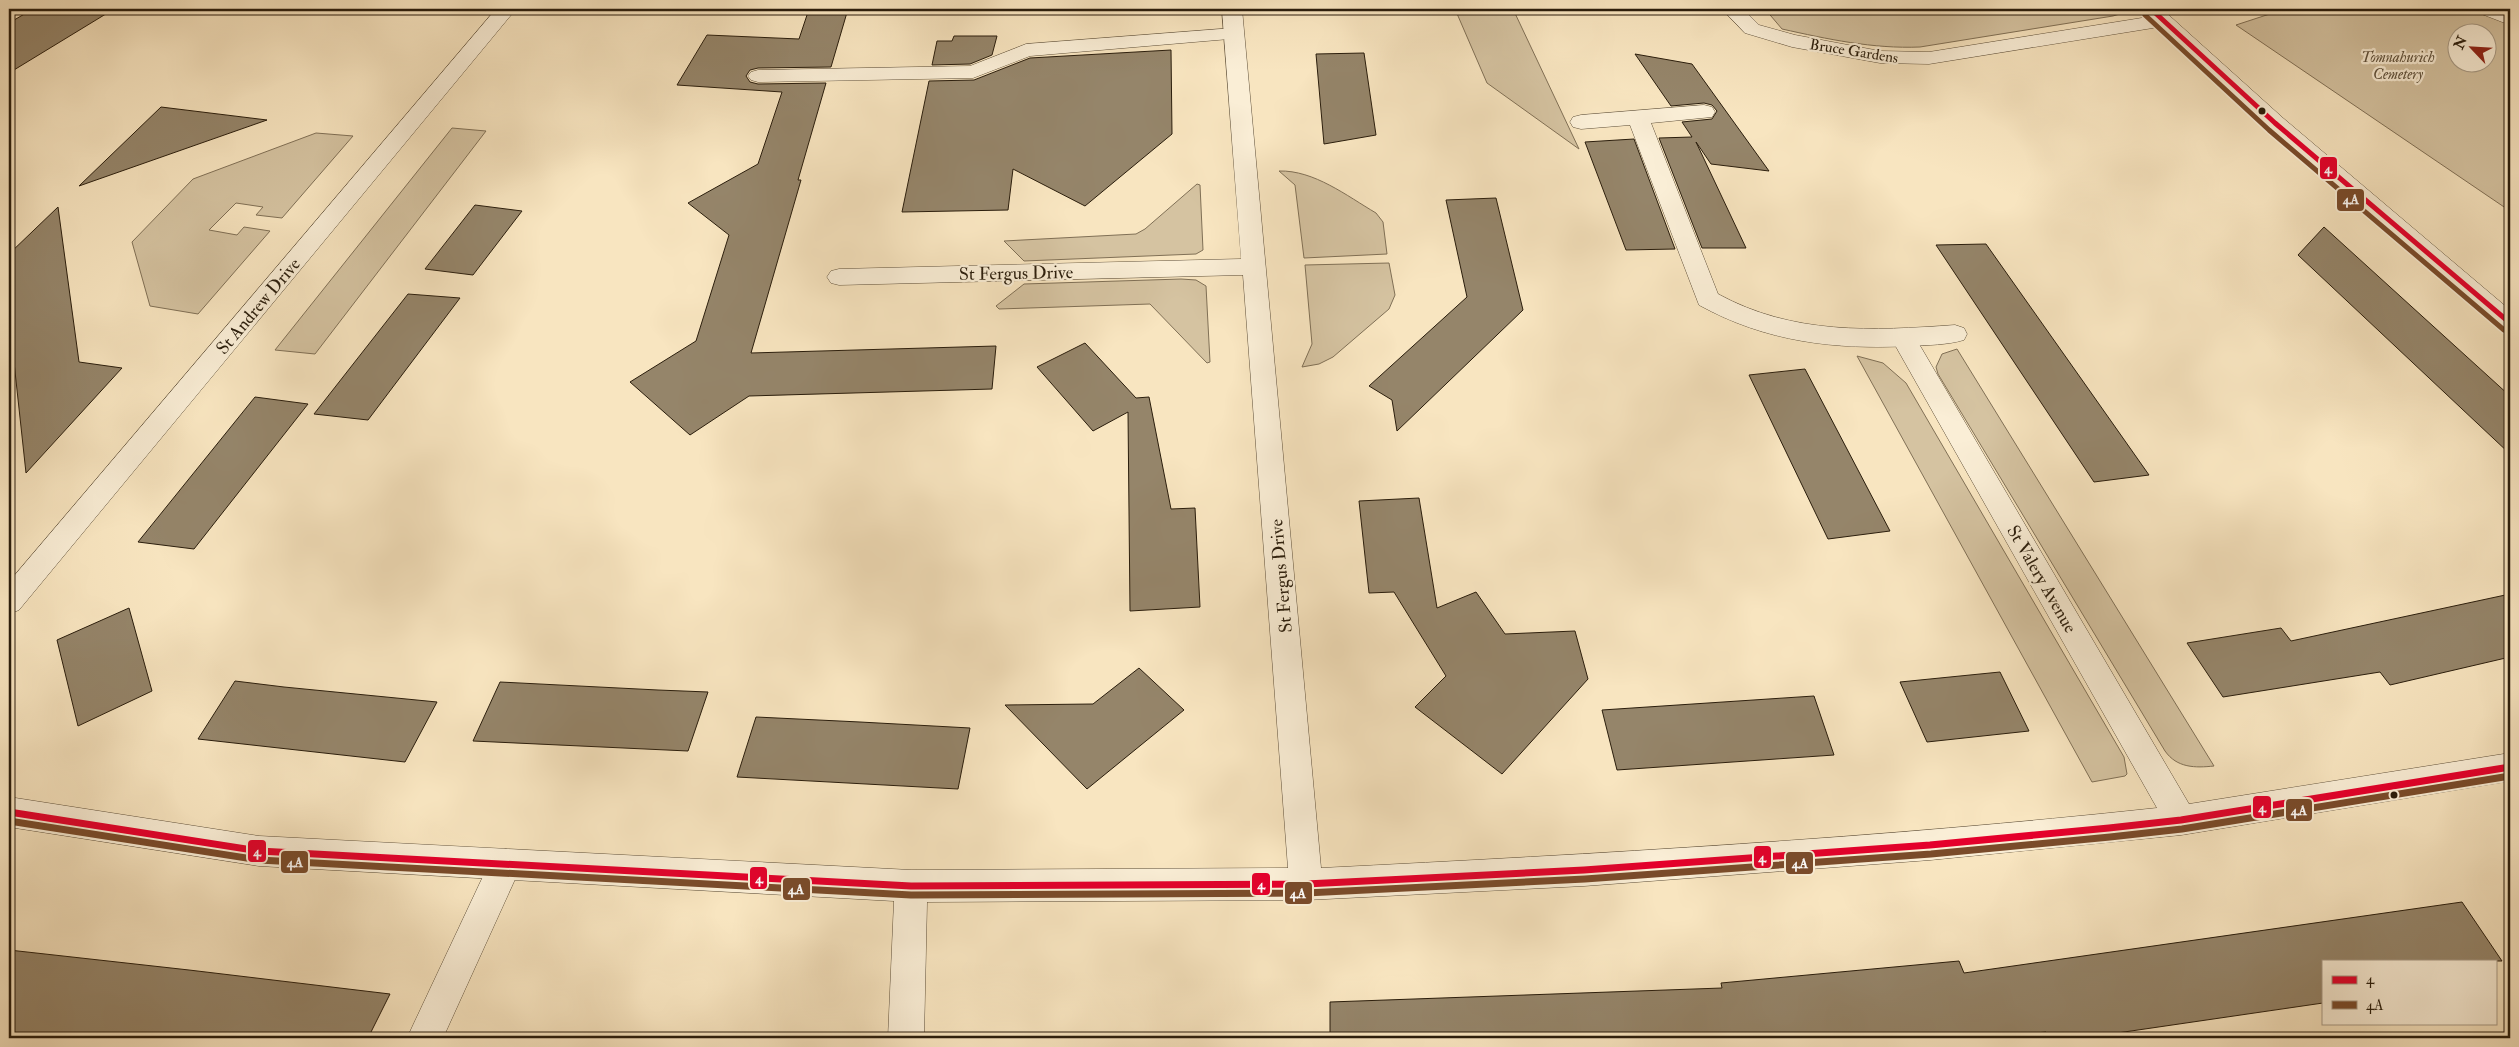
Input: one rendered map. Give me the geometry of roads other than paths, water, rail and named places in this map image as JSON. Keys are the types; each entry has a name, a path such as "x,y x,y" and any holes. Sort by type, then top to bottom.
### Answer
{"street":[{"name":"St Andrew Drive","path":"9,602 506,9"},
{"name":"Bruce Gardens","path":"1732,9 1752,29 1792,41 1904,59 1929,58 2157,14 2275,123 2510,323"},
{"path":"2486,9 2510,19"},
{"path":"758,76 973,72 1026,50 1233,21"},
{"name":"St Fergus Drive","path":"1233,21 1306,884"},
{"path":"1581,122 1704,112"},
{"path":"1638,118 1708,299 1742,317 1794,331 1843,338 1903,338 1955,334"},
{"name":"St Fergus Drive","path":"839,277 1254,267"},
{"name":"St Valery Avenue","path":"1903,338 2181,820"},
{"path":"9,812 260,851 911,886 1306,884 1584,870 1930,845 2181,820 2510,767"},
{"path":"425,1038 506,864"},
{"path":"906,1038 911,886"}],"park label":[{"name":"Tomnahurich Cemetery","path":"2398,66"}]}
